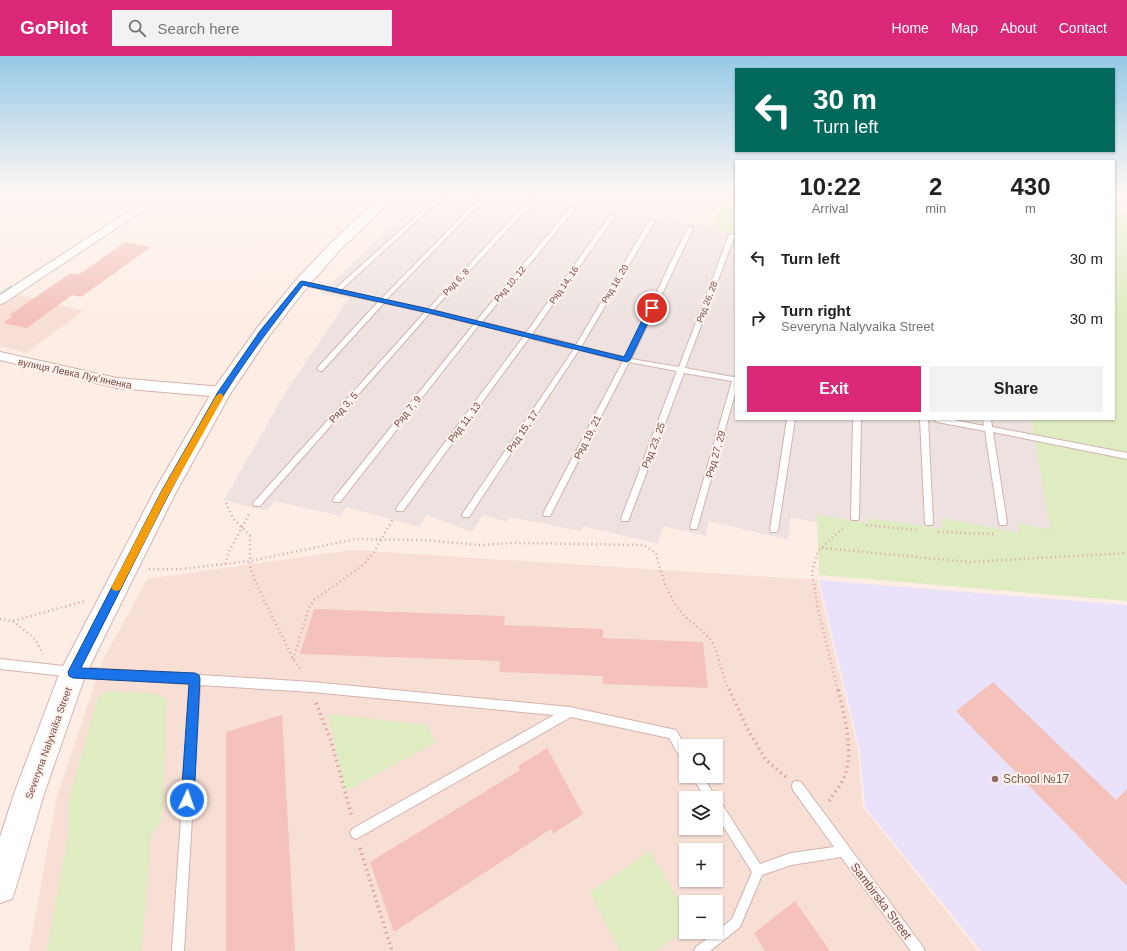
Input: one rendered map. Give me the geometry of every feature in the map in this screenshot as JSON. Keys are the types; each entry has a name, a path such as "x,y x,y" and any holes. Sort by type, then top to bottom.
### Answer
{"street":[{"path":"0,300 100,235"},
{"name":"Severyna Nalyvaika Street","path":"0,887 30,791 73,672 164,494 222,392 262,332 302,283 348,235"},
{"name":"вулиця Левка Лукʼяненка","path":"0,356 117,384 222,392"}],"lane":[{"path":"337,290 398,235"},
{"path":"320,369 382,300 447,235"},
{"name":"Ряд 6, 8","path":"429,311 500,235"},
{"name":"Ряд 10, 12","path":"478,323 551,235"},
{"name":"Ряд 14, 16","path":"528,335 599,235"},
{"name":"Ряд 18, 20","path":"578,347 644,235"},
{"name":"Ряд 19, 21","path":"547,514 627,360 687,235"},
{"name":"Ряд 26, 28","path":"681,370 732,235"},
{"path":"302,283 429,311 627,360 735,380"},
{"name":"Ряд 3, 5","path":"257,504 429,311"},
{"name":"Ряд 7, 9","path":"337,500 478,323"},
{"name":"Ряд 11, 13","path":"400,509 528,335"},
{"name":"Ряд 15, 17","path":"466,515 578,347"},
{"name":"Ряд 23, 25","path":"625,519 681,370"},
{"name":"Ряд 27, 29","path":"694,527 735,384"},
{"path":"774,530 791,420"},
{"path":"855,518 858,420"},
{"path":"924,420 929,523"},
{"path":"942,420 1127,456"},
{"path":"987,420 1003,523"},
{"path":"0,664 73,672 312,687 570,712 672,734 679,746"},
{"path":"178,951 195,679"},
{"path":"356,833 570,712"},
{"name":"Sambirska Street","path":"797,786 919,951"},
{"path":"723,816 758,871"},
{"path":"700,951 736,923 758,871 791,859 844,851"}],"path":[{"path":"226,503 232,518 242,526 250,536 250,561 254,579 293,659 312,687 322,722 331,741 356,833 392,951"},
{"path":"225,564 242,526 257,504"},
{"path":"293,659 309,608 314,600 363,564 374,552 400,509"},
{"path":"819,817 845,775 848,762 848,746 842,702 827,648 812,579 816,555 855,518"},
{"path":"13,621 119,581 182,569 250,561 356,538 382,538 480,545 512,543 644,545 656,553 659,569 673,600 683,615 706,635 713,644 726,684 747,728 766,760 797,786"},
{"path":"822,548 976,562 1127,552"},
{"path":"0,618 13,621 36,639 42,650 45,669"}],"shaded area":[{"path":"383,235 735,235 735,420 1031,420 1052,530 1018,524 1020,533 942,519 943,530 868,519 868,523 817,515 817,523 791,517 788,540 709,521 706,536 663,526 658,544 583,526 581,531 509,517 507,522 483,515 472,532 426,515 419,527 346,507 340,516 275,501 267,511 224,500 287,390 349,298 320,294"},
{"path":"16,294 83,311 26,353 0,346 0,305"},
{"path":"352,550 817,580 858,750 863,807 978,951 29,951 57,796 103,660 147,579"},
{"name":"School №17","path":"819,580 1127,605 1127,951 981,951 865,807 860,751"}],"green space":[{"path":"1115,235 1127,235 1127,601 819,575 817,515 868,523 868,518 942,529 942,518 1019,533 1018,523 1051,530 1031,420 1115,420"},
{"path":"107,691 158,694 167,700 162,818 151,836 142,951 47,951 69,831 69,801 98,697"},
{"path":"328,714 428,725 435,743 345,791"},
{"path":"650,851 679,901 679,934 656,951 620,951 590,892"}],"building":[{"path":"125,242 151,247 81,297 72,295 27,328 3,323 13,316 9,315 71,273 78,275"},
{"path":"314,609 505,616 504,625 603,629 603,638 703,642 708,688 603,684 603,676 499,672 500,661 300,654"},
{"path":"993,682 1116,800 1127,789 1127,886 956,711"},
{"path":"282,715 295,951 226,951 226,732"},
{"path":"547,748 583,814 553,834 551,829 394,932 370,862 520,770 518,766"},
{"path":"795,901 830,951 765,951 754,933"}],"waterway":[{"path":"0,295 12,287"}],"slow traffic":[{"path":"116,587 164,494 220,396"}],"place":[{"name":"School №17","path":"995,779"}],"route":[{"path":"187,800 195,679 73,672 164,494 222,392 262,332 302,283 429,311 627,360 652,308"}]}
